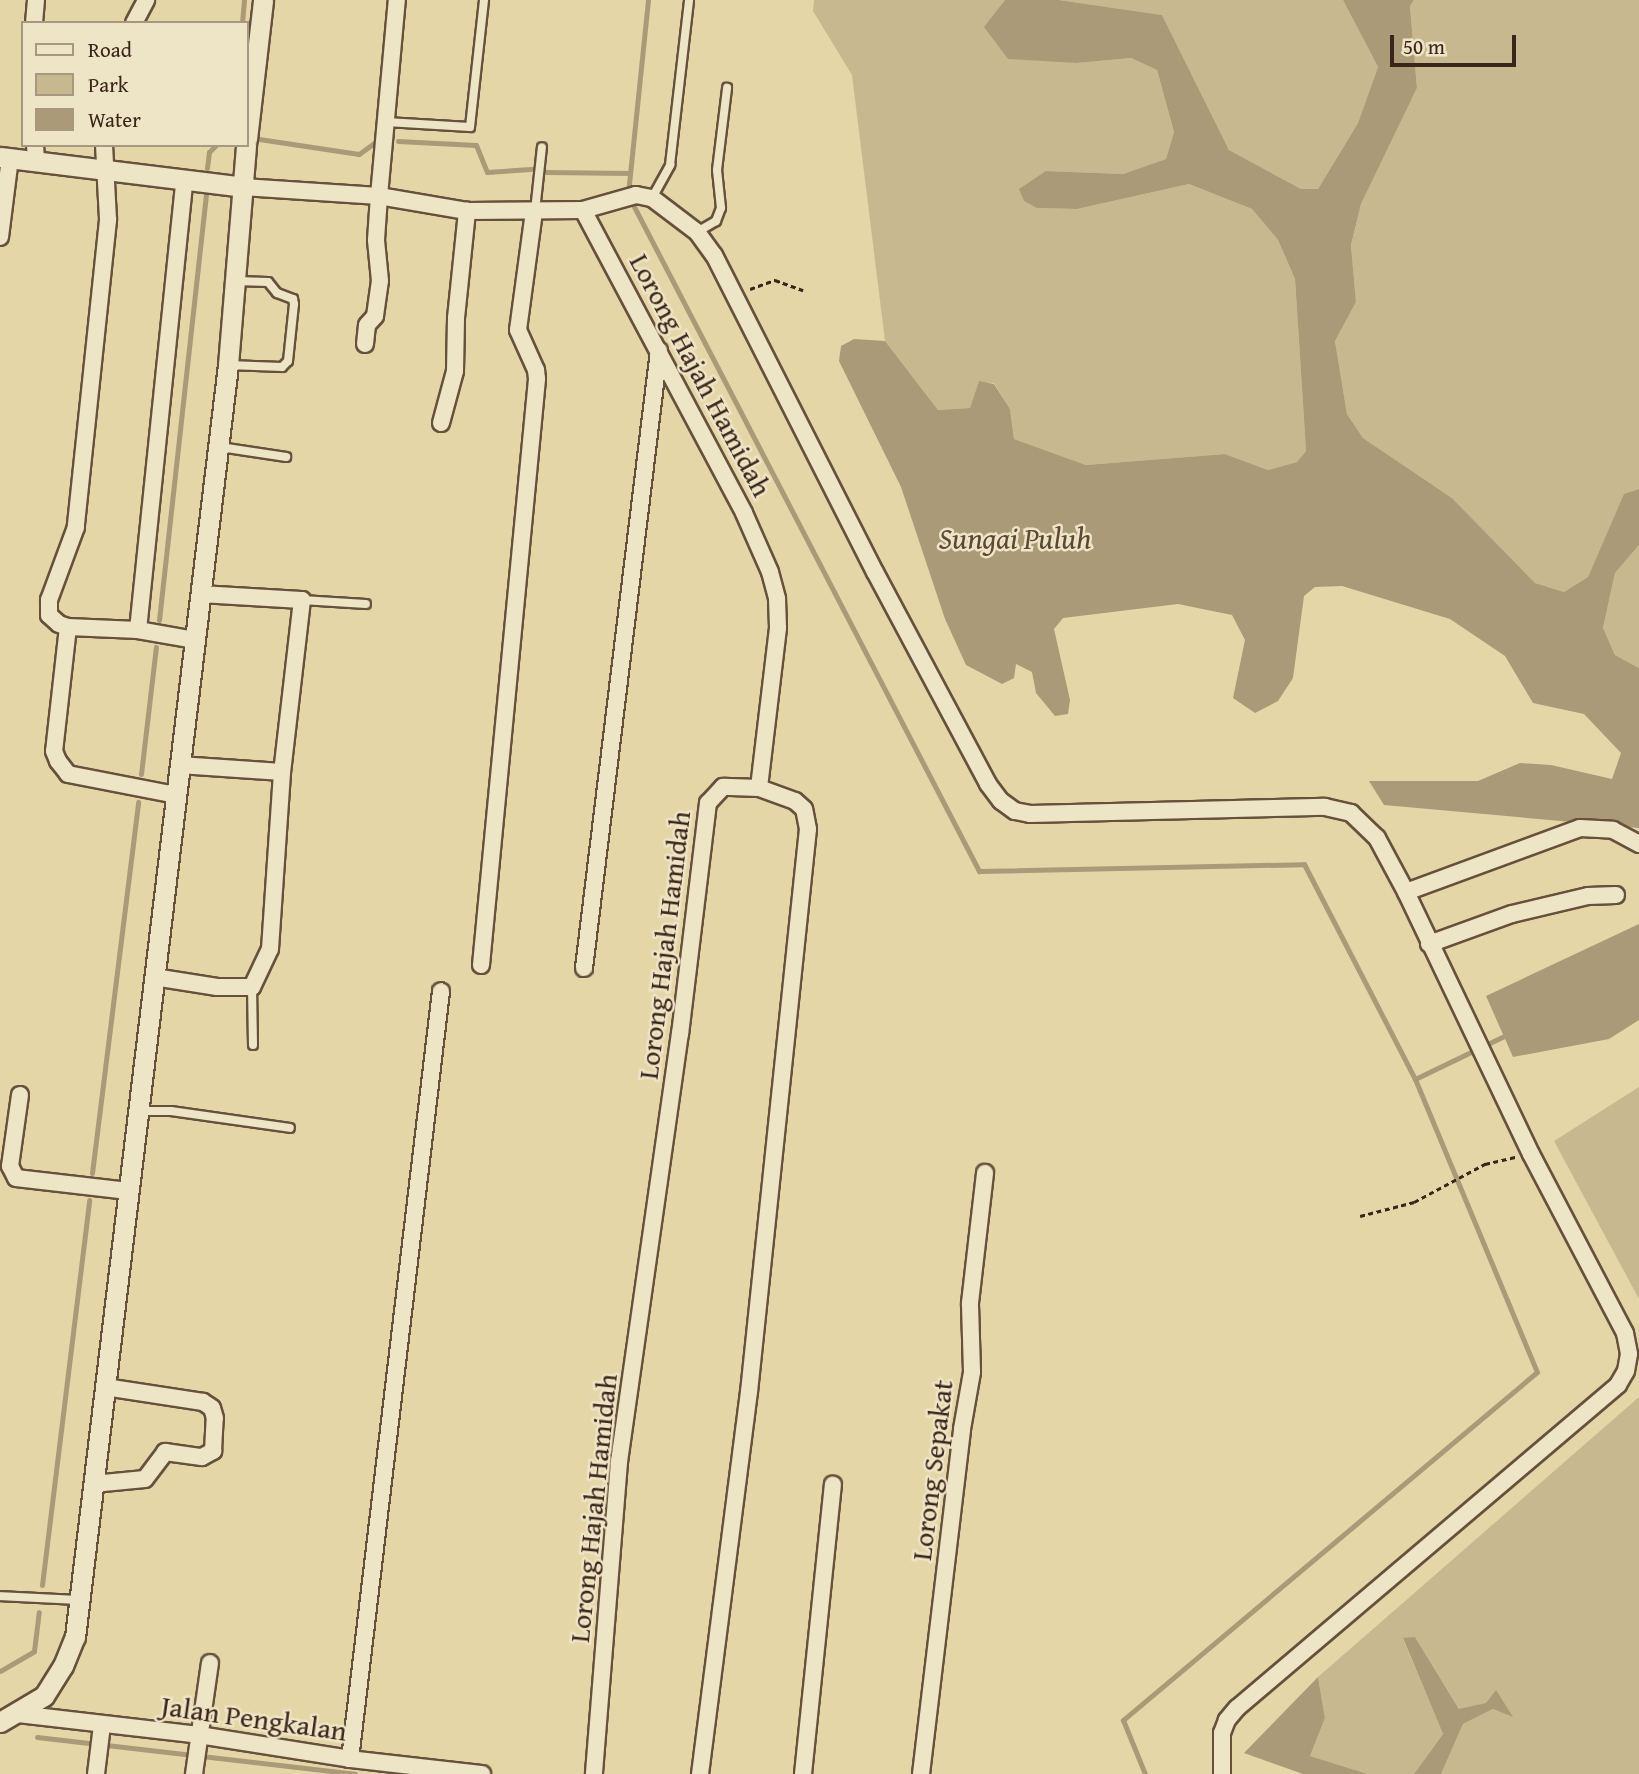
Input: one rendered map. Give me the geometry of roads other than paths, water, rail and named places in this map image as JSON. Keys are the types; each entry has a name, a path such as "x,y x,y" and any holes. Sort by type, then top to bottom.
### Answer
{"street":[{"path":"33,21 36,0"},
{"path":"135,21 146,0"},
{"path":"248,130 263,0"},
{"path":"365,344 367,325 375,316 380,281 376,240 397,0"},
{"path":"104,147 108,220 76,527 49,600 49,615 53,621 68,626 138,630 194,640"},
{"path":"9,1718 44,1696 63,1666 75,1637 228,365 246,147"},
{"path":"0,237 5,158 36,153 104,169 243,187 379,196 467,211 583,210 644,196 697,232 736,294 875,572 988,784 1001,801 1015,811 1030,814 1325,807 1351,813 1377,838 1406,892 1531,1154 1625,1333 1629,1353 1626,1371 1619,1385 1237,1708 1227,1720 1222,1733 1222,1774"},
{"path":"138,630 185,179"},
{"name":"Lorong Hajah Hamidah","path":"583,210 744,513 770,572 777,599 778,628 758,788 723,787 708,803 678,1046 620,1462 594,1774"},
{"path":"441,423 455,372 456,318 467,211"},
{"path":"481,965 537,379 536,370 518,330 534,212"},
{"path":"584,968 659,351"},
{"path":"154,977 217,988 252,987 270,949 282,772 302,600 200,594"},
{"path":"68,626 54,751 58,761 68,774 176,795"},
{"path":"179,765 282,772"},
{"path":"700,1774 751,1378 808,829 804,808 758,788"},
{"path":"1406,892 1562,832 1580,828 1614,830 1639,844"},
{"path":"1429,944 1512,914 1588,897 1616,895"},
{"path":"350,1759 441,991"},
{"path":"20,1095 10,1166 16,1178 128,1191"},
{"name":"Lorong Sepakat","path":"921,1774 962,1429 972,1372 970,1303 985,1173"},
{"path":"93,1484 145,1479 164,1452 202,1457 213,1451 215,1418 212,1408 204,1402 105,1387"},
{"path":"803,1774 834,1485"},
{"path":"195,1770 210,1663"},
{"name":"Jalan Pengkalan","path":"9,1718 100,1739 198,1739 482,1774"},
{"path":"96,1774 100,1739"}],"lane":[{"path":"386,122 470,127 484,0"},
{"path":"644,196 670,165 689,0"},
{"path":"697,232 716,221 721,208 717,170 727,88"},
{"path":"534,212 542,148"},
{"path":"228,365 282,367 288,360 294,304 293,299 278,293 268,282 236,281"},
{"path":"217,447 286,457"},
{"path":"302,600 366,604"},
{"path":"252,987 253,1045"},
{"path":"138,1111 172,1111 290,1128"},
{"path":"0,1596 79,1600"}],"water":[{"name":"Sungai Puluh","path":"1005,0 1059,0 1162,15 1229,150 1301,189 1318,189 1358,123 1378,67 1343,0 1414,0 1410,6 1417,88 1361,204 1351,245 1356,302 1335,341 1347,414 1363,438 1452,498 1535,583 1564,592 1588,577 1624,494 1639,489 1639,545 1615,573 1603,628 1615,655 1639,668 1639,828 1384,805 1369,781 1478,781 1520,763 1551,765 1612,779 1621,753 1584,714 1533,703 1505,656 1450,619 1342,586 1315,587 1304,596 1293,678 1278,701 1255,713 1233,698 1245,640 1232,615 1178,604 1063,618 1054,629 1070,700 1068,714 1055,716 1036,693 1032,672 1016,664 1014,678 1002,684 966,665 945,619 901,487 839,361 841,346 854,339 885,341 938,410 970,408 979,381 994,384 1010,409 1014,439 1086,465 1225,454 1268,470 1297,462 1306,451 1295,279 1278,240 1252,209 1189,184 1077,209 1037,208 1024,201 1019,189 1046,171 1123,174 1166,159 1174,132 1157,70 1131,58 1077,63 1008,59 984,27"},
{"path":"1639,924 1639,1020 1609,1039 1513,1057 1486,996"},
{"path":"1415,1637 1459,1709 1486,1703 1496,1690 1513,1717 1493,1709 1463,1724 1441,1774 1414,1774 1443,1734 1403,1638"},
{"path":"1318,1677 1325,1718 1310,1756 1368,1774 1303,1774 1244,1753"}],"waterway":[{"path":"242,21 244,0"},
{"path":"648,0 628,195 979,871 1304,864 1415,1079 1537,1372 1123,1720 1145,1774"},
{"path":"259,139 359,154 377,141"},
{"path":"398,141 476,145 487,172 531,169"},
{"path":"207,168 209,152 214,147"},
{"path":"546,172 630,173"},
{"path":"159,620 206,191"},
{"path":"141,774 156,647"},
{"path":"92,1173 138,802"},
{"path":"1415,1079 1504,1036"},
{"path":"42,1585 89,1200"},
{"path":"0,1671 34,1651 39,1612"},
{"path":"37,1737 355,1774"}]}
